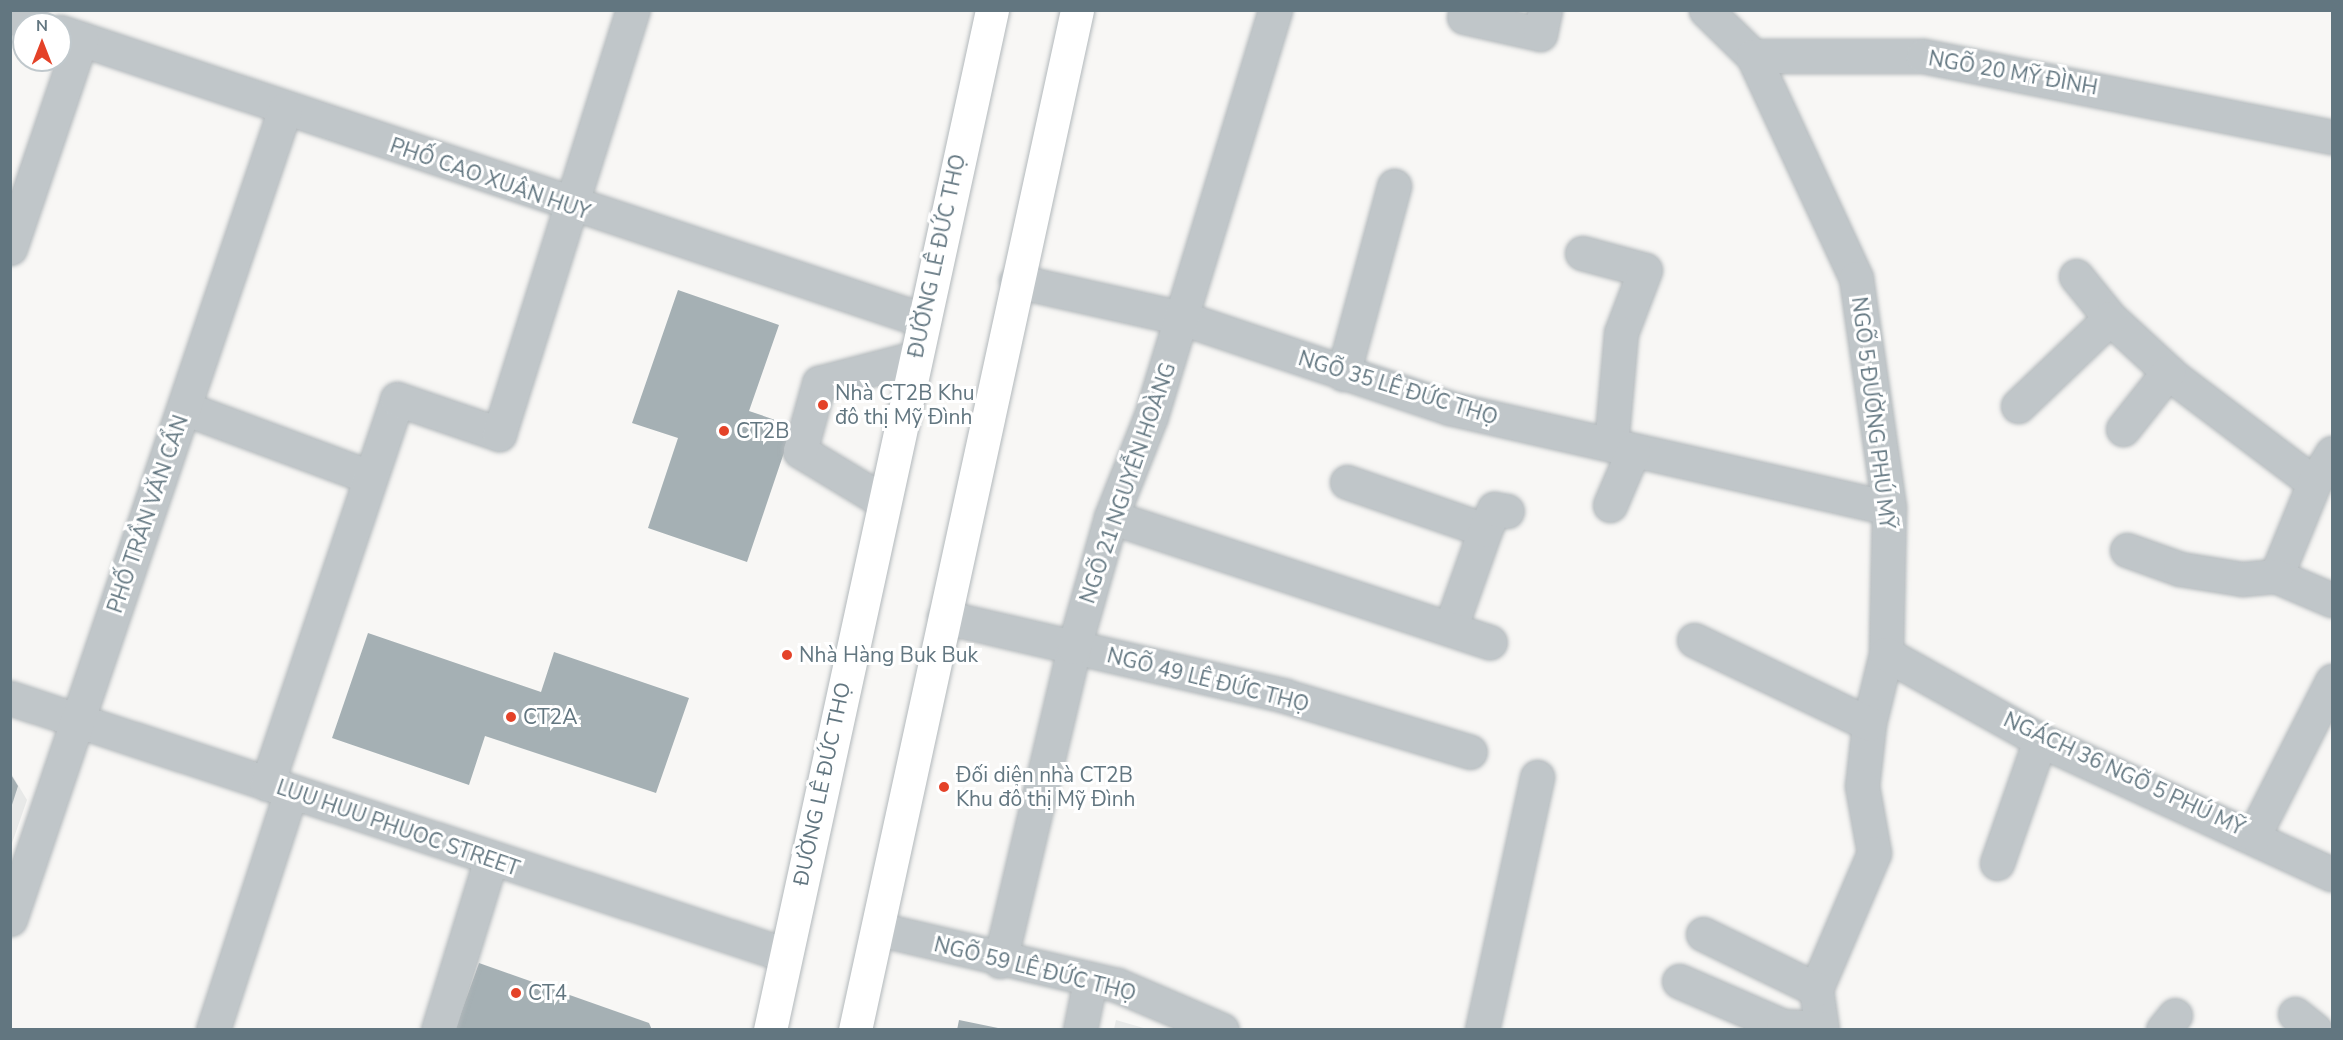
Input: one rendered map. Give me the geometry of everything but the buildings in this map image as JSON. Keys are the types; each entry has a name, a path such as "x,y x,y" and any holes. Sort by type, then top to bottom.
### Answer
{"main road":[{"name":"ĐƯỜNG LÊ ĐỨC THỌ","path":"770,1029 922,320 992,10"},
{"path":"855,1029 1016,281 1077,10"}],"street":[{"path":"213,1029 279,788 370,477 397,399 499,434 574,208 633,10"},
{"name":"NGÕ 21 NGUYỄN HOÀNG","path":"1000,961 1074,647 1112,517 1182,318 1275,10"},
{"path":"1464,17 1540,34 1545,10"},
{"path":"1707,10 1752,56"},
{"name":"PHỐ CAO XUÂN HUY","path":"72,36 574,208 922,320"},
{"name":"NGÕ 20 MỸ ĐÌNH","path":"1752,56 1923,56 2332,137"},
{"name":"NGÕ 5 ĐƯỜNG PHÚ MỸ","path":"1752,56 1856,278 1889,508 1886,654 1869,724 1862,786 1874,853 1816,989"},
{"path":"10,248 61,72"},
{"name":"PHỐ TRẦN VĂN CẨN","path":"10,919 285,109"},
{"path":"1343,374 1394,186"},
{"path":"1582,253 1645,270 1621,333 1622,448 1610,505"},
{"path":"2076,276 2110,318 2168,372 2314,483"},
{"name":"NGÕ 35 LÊ ĐỨC THỌ","path":"1016,281 1182,318 1449,408 1889,508"},
{"path":"2018,406 2110,318"},
{"path":"883,501 800,451 819,383 915,358"},
{"path":"2123,429 2168,372"},
{"path":"184,408 370,477"},
{"path":"2276,576 2314,483 2332,453"},
{"path":"1347,482 1496,520 1450,628"},
{"path":"1112,517 1490,642"},
{"path":"2127,550 2180,569 2242,579 2276,576 2332,600"},
{"name":"NGÕ 49 LÊ ĐỨC THỌ","path":"944,617 1285,696 1470,752"},
{"path":"1694,640 1869,724"},
{"name":"NGÁCH 36 NGÕ 5 PHÚ MỸ","path":"1886,654 2040,740 2254,835 2332,874"},
{"path":"2254,835 2332,681"},
{"name":"LUU HUU PHUOC STREET","path":"10,698 786,955"},
{"path":"1997,863 2040,740"},
{"path":"1482,1029 1537,777"},
{"path":"438,1029 491,859"},
{"name":"NGÕ 59 LÊ ĐỨC THỌ","path":"878,929 1000,961 1117,985 1222,1029"},
{"path":"1679,981 1783,1026 1822,1029 1816,989 1703,934"},
{"path":"1080,1029 1090,981"}],"shaded area":[{"path":"11,773 27,800 11,846"},
{"path":"1116,1020 1147,1029 1114,1029"}],"place":[{"name":"Nhà CT2B Khu đô thị Mỹ Đình","path":"823,405"},
{"name":"CT2B","path":"724,431"},
{"name":"Nhà Hàng Buk Buk","path":"787,655"},
{"name":"CT2A","path":"511,717"},
{"name":"Đối diện nhà CT2B Khu đô thị Mỹ Đình","path":"944,787"},
{"name":"CT4","path":"516,993"}]}
